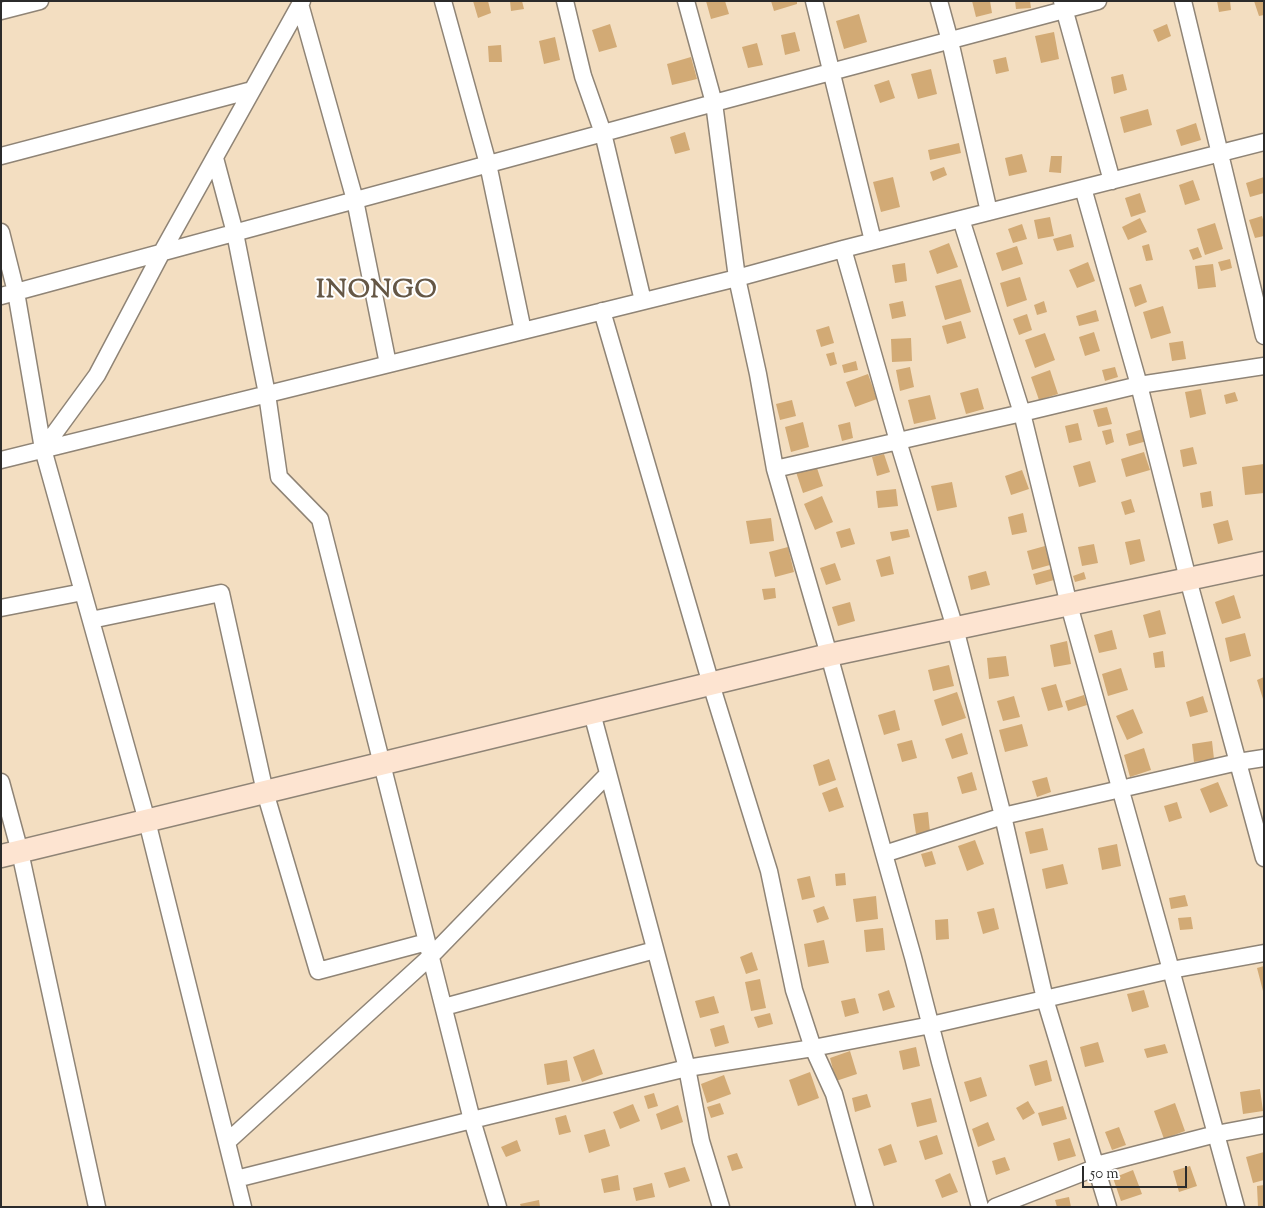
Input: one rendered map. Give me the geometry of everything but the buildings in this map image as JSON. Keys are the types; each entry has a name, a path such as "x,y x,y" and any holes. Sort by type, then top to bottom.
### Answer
{"street":[{"path":"1,11 40,1"},
{"path":"443,1 488,164 523,331"},
{"path":"565,1 583,76 603,133 643,301"},
{"path":"686,1 714,103 737,278 758,374 775,469 913,957 980,1207"},
{"path":"814,1 873,241"},
{"path":"939,1 950,41 988,212"},
{"path":"9,294 950,41 1063,6 1098,1"},
{"path":"1183,1 1264,336"},
{"path":"44,450 97,375 162,252 301,3"},
{"path":"301,3 355,200 388,364"},
{"path":"1063,6 1112,181"},
{"path":"1,156 252,90"},
{"path":"1,460 737,278 873,241 1264,142"},
{"path":"215,158 235,233 267,394 279,477 320,519 472,1120 498,1207"},
{"path":"1083,188 1139,385 1188,579 1264,858"},
{"path":"961,219 1022,413 1069,605 1236,1207"},
{"path":"1,232 9,294 44,450 147,821 243,1207"},
{"path":"843,249 898,441 955,628 1003,816 1045,1000 1108,1207"},
{"path":"602,311 769,871 794,990 812,1048 834,1094 865,1207"},
{"path":"775,469 1139,385 1264,366"},
{"path":"10,854 829,655 1264,563"},
{"path":"1,608 83,592"},
{"path":"91,620 221,593 265,792 318,971 429,949"},
{"path":"592,713 687,1068 701,1141 721,1207"},
{"path":"884,854 1003,816 1238,762 1264,758"},
{"path":"227,1142 429,949 608,774"},
{"path":"1,782 10,854 97,1207"},
{"path":"444,1007 655,950"},
{"path":"236,1179 687,1068 812,1048 931,1025 1171,970 1264,953"},
{"path":"995,1207 1097,1166 1216,1134 1264,1125"}],"district":[{"name":"INONGO","path":"377,293"}]}
